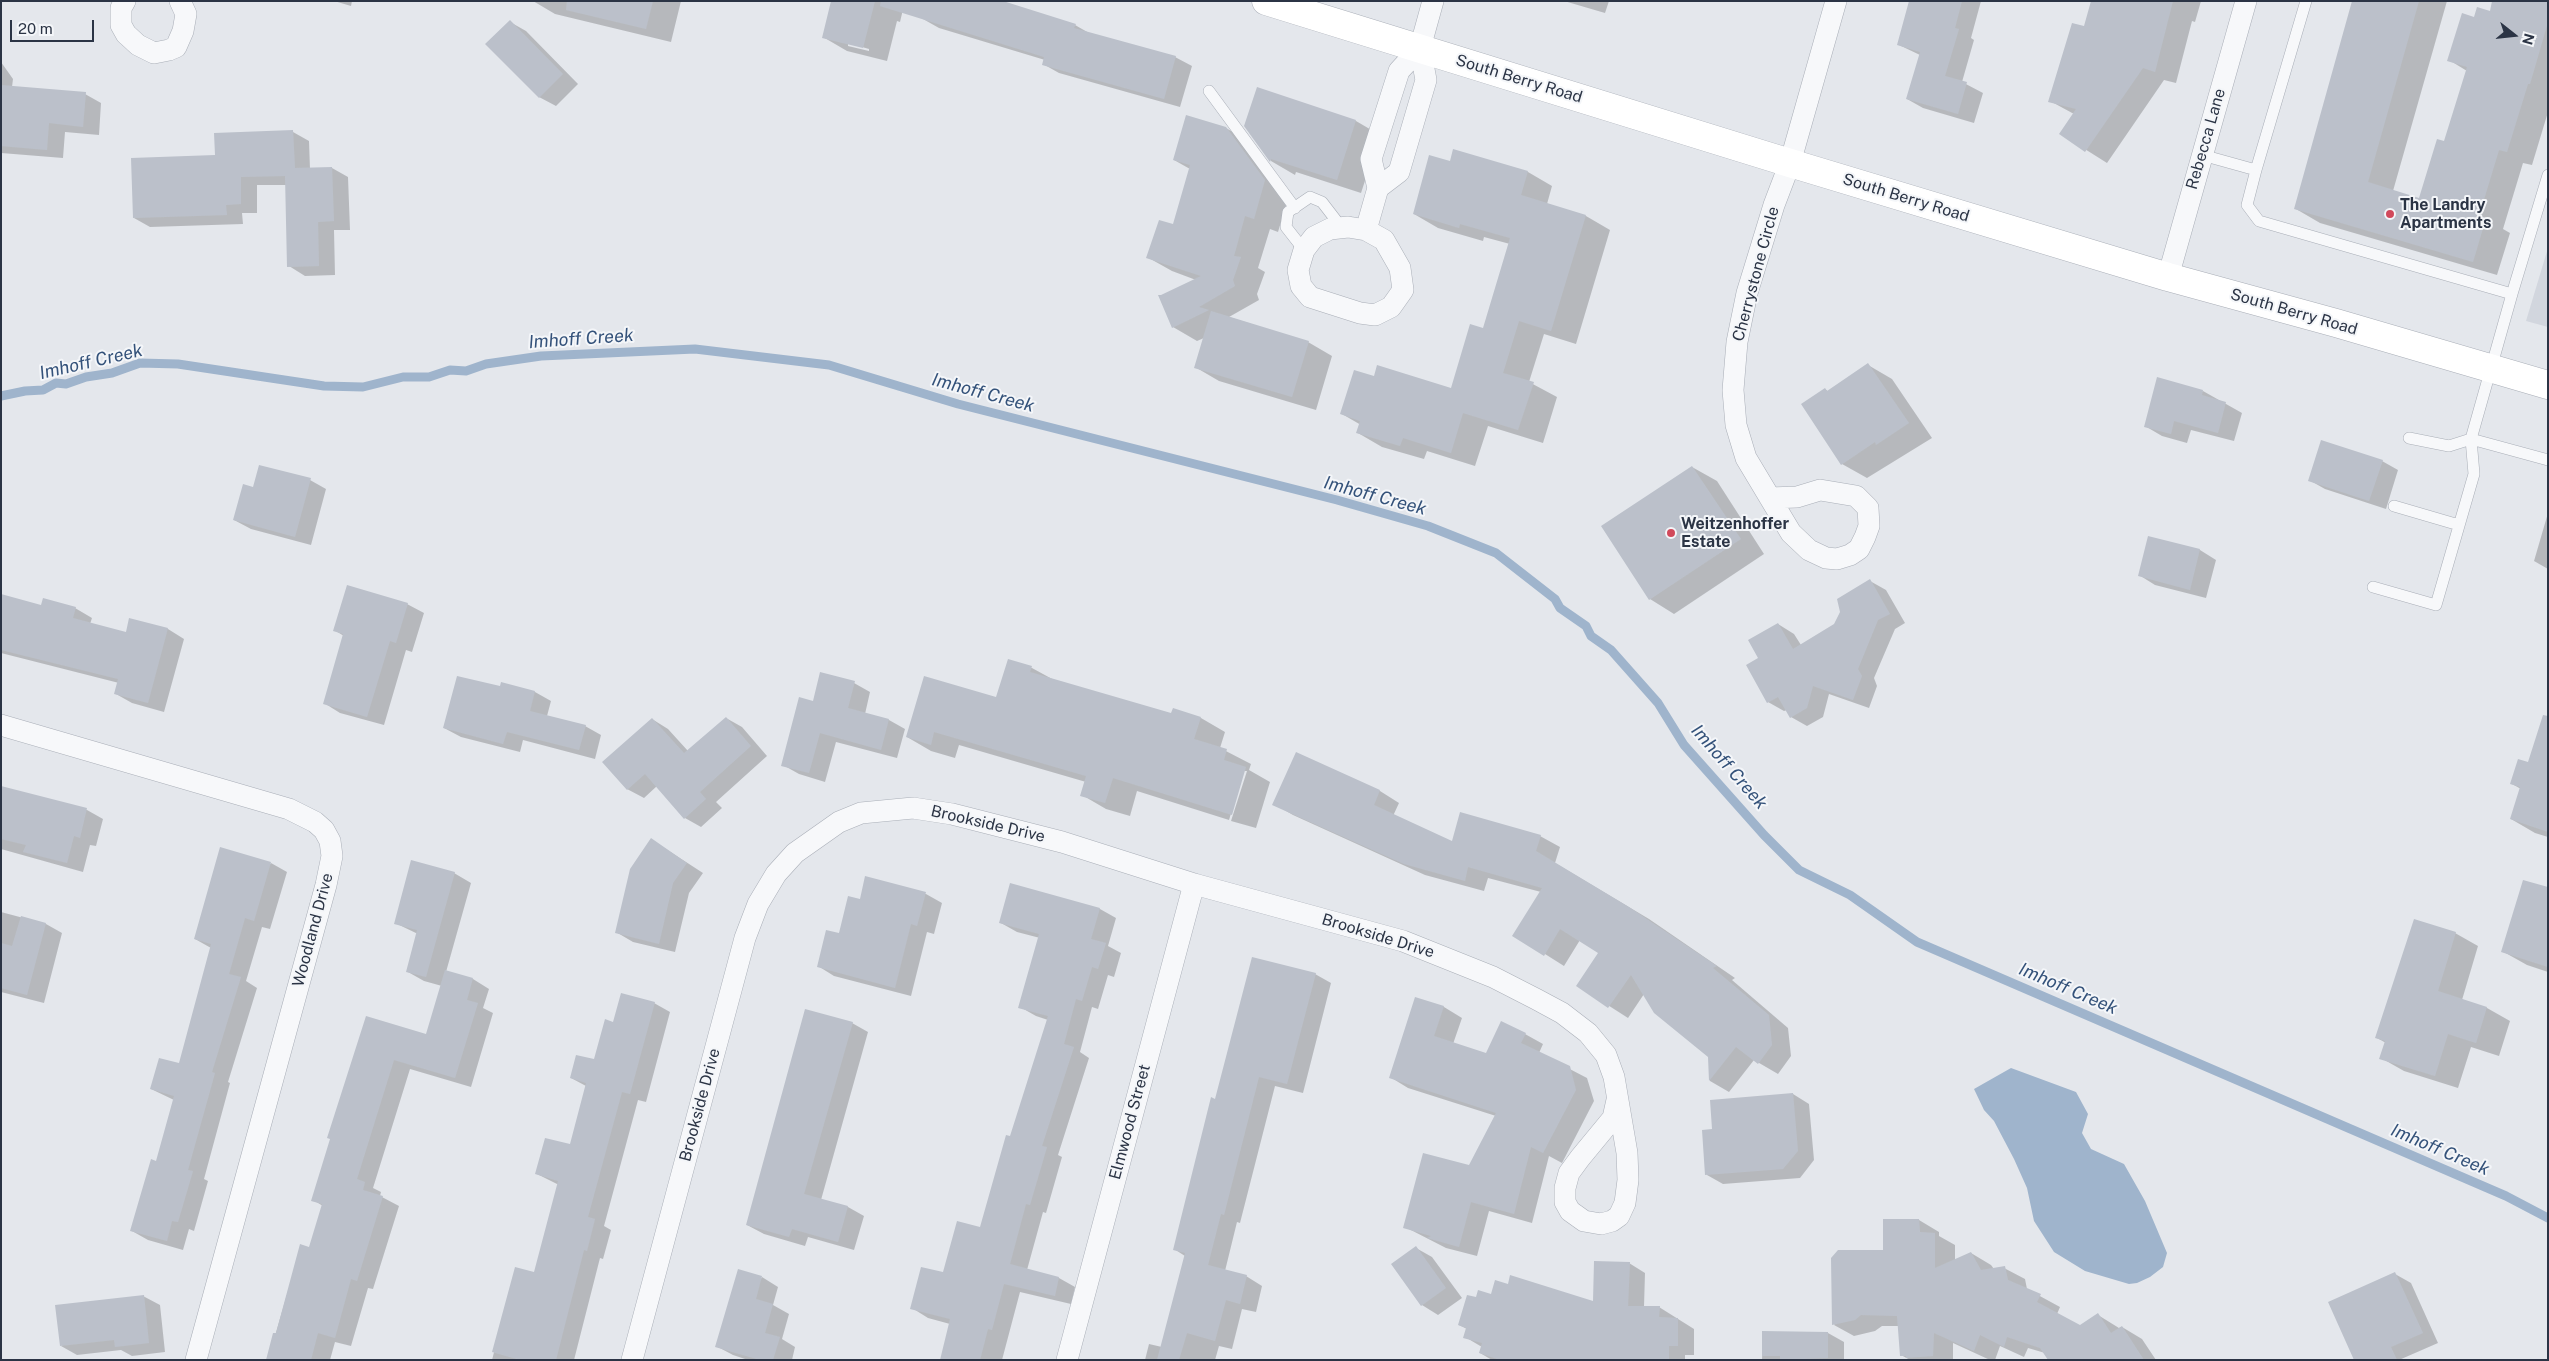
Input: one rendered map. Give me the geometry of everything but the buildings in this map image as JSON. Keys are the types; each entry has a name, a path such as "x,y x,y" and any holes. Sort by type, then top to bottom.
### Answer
{"street":[{"path":"125,1 122,8 121,25 126,34 138,45 154,53 169,50 176,46 183,31 186,14 180,1"},
{"name":"South Berry Road","path":"1266,1 1790,163 2168,277 2548,386"},
{"path":"1378,188 1399,172 1426,80 1420,48 1433,1"},
{"name":"Cherrystone Circle","path":"1770,498 1798,497 1820,490 1856,496 1868,508 1869,526 1859,549 1850,555 1836,559 1826,558 1809,550 1792,534 1770,498 1746,458 1736,425 1733,390 1737,342 1747,293 1774,205 1790,163 1836,1"},
{"name":"Rebecca Lane","path":"2168,277 2246,1"},
{"path":"1366,230 1378,188 1371,159 1399,71 1420,48"},
{"path":"1330,229 1366,230 1384,240 1400,268 1403,290 1391,308 1375,315 1360,313 1310,297 1301,286 1298,270 1304,250 1314,237 1330,229"},
{"name":"Woodland Drive","path":"1,725 288,809 315,822 324,830 330,841 332,856 326,885 196,1360"},
{"name":"Brookside Drive","path":"632,1360 745,938 758,904 776,874 796,853 838,822 861,813 913,808 952,814 1062,842 1194,884 1404,941 1493,977 1562,1014 1588,1033 1606,1055 1614,1078 1627,1153 1628,1180 1625,1203 1619,1216 1612,1221 1601,1224 1584,1221 1570,1211 1565,1202 1565,1188 1570,1174 1580,1158 1613,1118 1617,1100"},
{"name":"Elmwood Street","path":"1067,1360 1194,884"}],"lane":[{"path":"2306,1 2247,204 2259,221 2512,294"},
{"path":"1209,91 1295,208"},
{"path":"2202,155 2256,170"},
{"path":"2373,587 2436,605 2474,474 2471,439 2548,175"},
{"path":"1304,250 1286,227 1288,212 1310,198 1322,202 1342,228"},
{"path":"2409,438 2449,446 2471,439 2548,460"},
{"path":"2394,506 2459,524"}],"shaded area":[{"path":"2548,248 2548,327 2526,321"}],"water":[{"path":"2011,1068 2076,1092 2088,1114 2082,1133 2091,1149 2124,1164 2145,1201 2167,1253 2163,1267 2150,1277 2137,1283 2129,1284 2085,1271 2054,1252 2034,1221 2027,1188 2014,1159 1994,1121 1984,1110 1974,1089"}],"waterway":[{"name":"Imhoff Creek","path":"1,396 25,391 43,390 56,383 66,384 86,377 112,373 140,363 178,364 324,386 363,387 403,377 429,377 450,370 466,371 486,364 541,356 695,349 829,365 958,404 1337,500 1428,526 1496,553 1555,599 1560,608 1586,626 1591,636 1611,650 1658,703 1684,745 1764,835 1799,870 1850,895 1917,942 2506,1196 2548,1218"}],"place":[{"name":"The Landry Apartments","path":"2390,214"},
{"name":"Weitzenhoffer Estate","path":"1671,533"}]}
